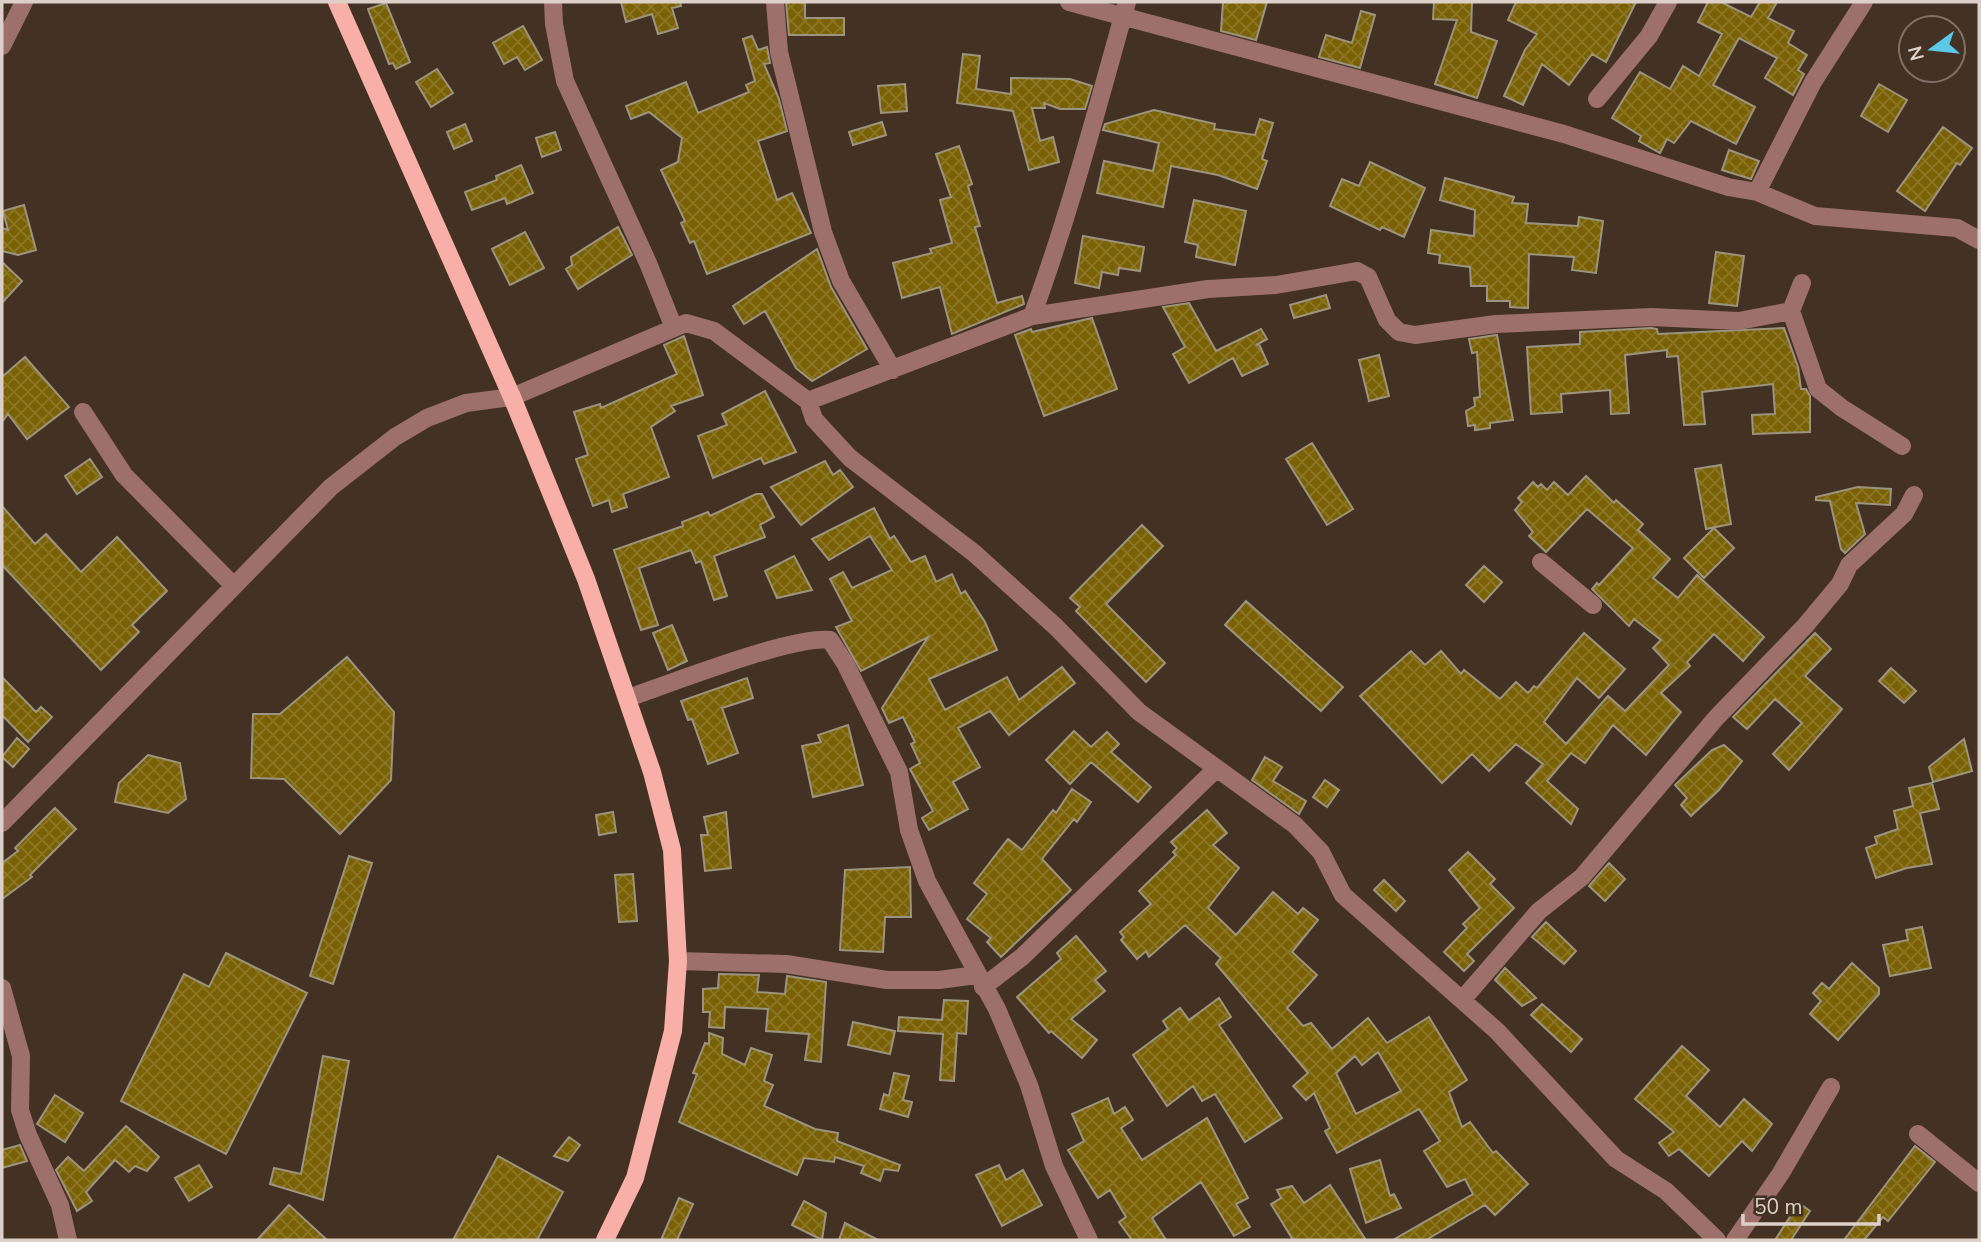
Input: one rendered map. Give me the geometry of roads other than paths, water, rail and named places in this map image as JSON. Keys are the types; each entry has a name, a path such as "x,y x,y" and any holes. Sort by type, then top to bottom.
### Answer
{"main road":[{"path":"337,2 512,397 586,579 628,698 672,850 678,961 674,1031 635,1178 605,1240"}],"street":[{"path":"2,46 24,2"},
{"path":"554,2 554,24 565,81 648,263 674,328"},
{"path":"775,2 779,52 823,232 841,281 893,370"},
{"path":"1069,2 1125,9 1564,134 1728,187 1757,192 1815,216 1957,228 1979,240"},
{"path":"1597,99 1649,36 1668,2"},
{"path":"1757,192 1813,82 1864,2"},
{"path":"1032,316 1056,255 1107,81 1125,9"},
{"path":"808,401 1032,316 1208,289 1276,285 1357,271 1368,277 1387,320 1399,332 1415,335 1496,324 1651,317 1739,321 1791,311"},
{"path":"1802,284 1791,311 1818,389 1842,408 1902,446"},
{"path":"2,823 331,487 394,437 427,418 466,403 512,397 686,323 715,331 808,401 814,419 850,458 974,553 1056,627 1139,712 1295,825 1321,852 1343,895 1462,1000 1543,1078 1594,1138 1632,1171 1667,1191 1717,1240"},
{"path":"83,412 124,475 234,586"},
{"path":"1462,1000 1539,911 1582,877 1717,718 1805,626 1840,584 1849,565 1905,514 1914,495"},
{"path":"1541,562 1593,605"},
{"path":"628,698 766,653 817,639 830,640 845,663 899,772 909,830 927,881 997,1009 1029,1085 1054,1166 1089,1240"},
{"path":"678,961 786,964 887,980 980,981 1022,957 1216,769"},
{"path":"2,988 20,1056 20,1110 28,1135 60,1205 68,1240"},
{"path":"1735,1240 1781,1173 1831,1087"},
{"path":"1918,1134 1979,1183"}]}
